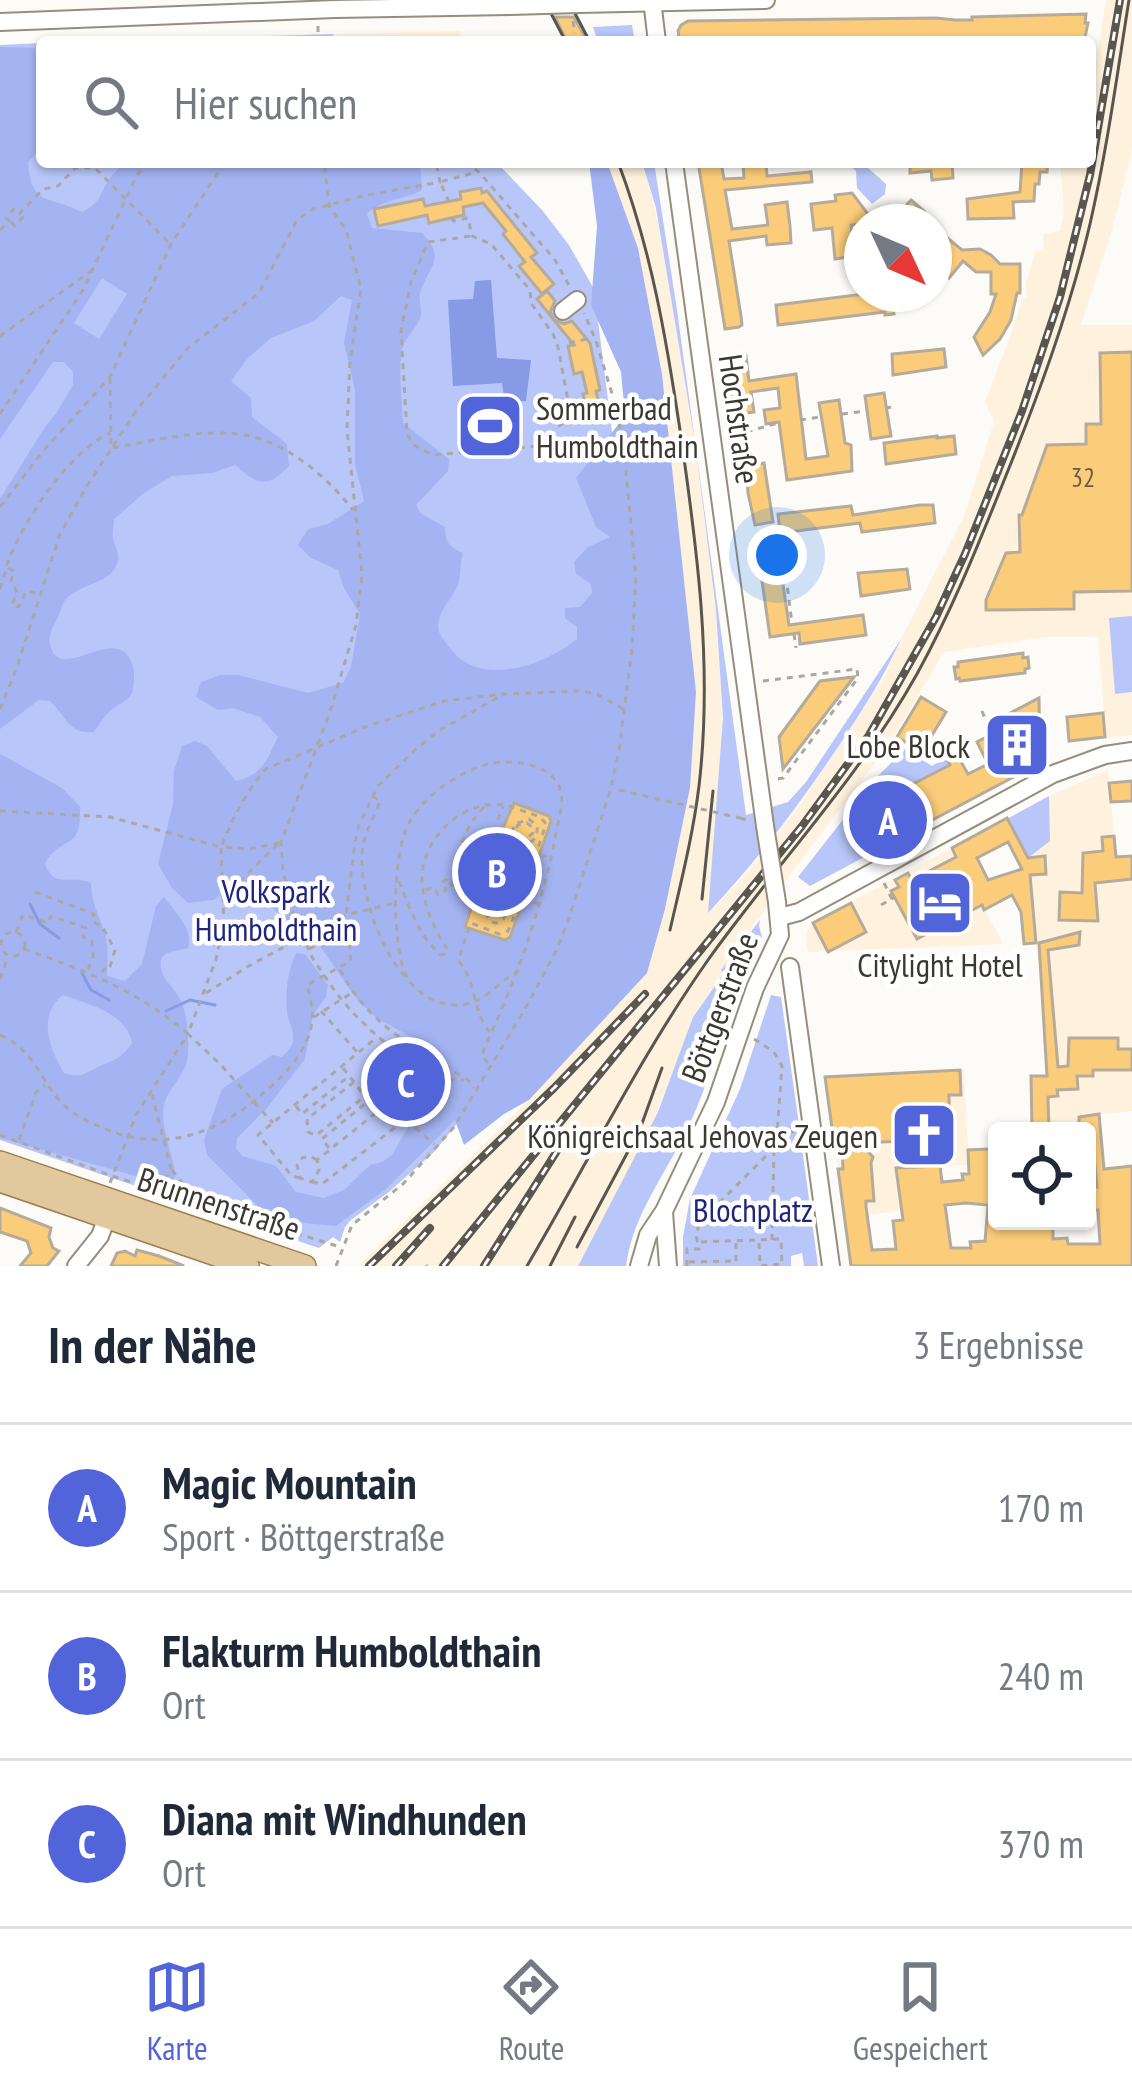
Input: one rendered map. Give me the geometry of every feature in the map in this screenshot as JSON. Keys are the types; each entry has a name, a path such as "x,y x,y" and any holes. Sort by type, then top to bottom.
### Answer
{"main road":[{"name":"Brunnenstraße","path":"0,1162 68,1195"},
{"name":"Brunnenstraße","path":"0,1181 109,1201 269,1260 305,1266"},
{"name":"Brunnenstraße","path":"109,1201 248,1266"}],"street":[{"path":"0,22 314,5 510,6 576,23 652,1 766,0"},
{"path":"652,1 657,36"},
{"name":"Hochstraße","path":"675,168 754,682 759,824 778,909"},
{"name":"Böttgerstraße","path":"639,1266 648,1235 716,1102 755,988 780,935 778,909 799,912 1053,775 1105,755 1132,751"},
{"path":"790,968 831,1266"},
{"path":"755,988 781,990 793,997"},
{"path":"76,1266 100,1236 109,1201"},
{"name":"Böttgerstraße","path":"664,1211 680,1265"}],"path":[{"path":"318,31 318,36"},
{"path":"0,230 14,209 19,214 44,189 58,186 75,169 94,168 171,244"},
{"path":"0,414 96,268 144,168"},
{"path":"0,507 110,377 171,244 221,168"},
{"path":"324,168 329,206 346,230 362,289 347,396 362,575 356,625 330,712 281,842 283,871 302,937 340,998 377,1037 416,1066 424,1081 420,1099 406,1119 322,1184 292,1176 258,1136 377,1037"},
{"path":"437,168 448,202"},
{"path":"336,1266 352,1225 403,1184 461,1117 556,951 610,788 632,649 633,525 616,410 594,337 570,306 555,260 473,168"},
{"path":"0,709 60,534 111,448 188,348 260,293 297,220 313,209 362,196 478,172"},
{"path":"452,218 468,218 472,236"},
{"path":"572,417 540,446 432,455 412,444 406,433 401,331 428,242 472,236 491,244 530,290 531,303 553,334 572,417 576,422 602,420"},
{"path":"96,268 102,278"},
{"path":"0,337 96,268"},
{"path":"569,343 594,337"},
{"path":"110,377 111,448"},
{"path":"404,396 412,396"},
{"path":"464,405 476,404"},
{"path":"842,414 866,411"},
{"path":"800,420 820,417"},
{"path":"517,420 518,448"},
{"path":"471,422 472,451"},
{"path":"735,435 778,423"},
{"path":"0,589 10,556 33,511 76,459 110,434"},
{"path":"111,448 195,435 245,435 299,459 338,490 354,512"},
{"path":"8,568 14,571 11,581 17,592 12,605 20,608 26,591 39,594"},
{"path":"785,576 792,624"},
{"path":"794,634 796,648"},
{"path":"754,682 857,669 858,678 783,778 775,779"},
{"path":"109,1201 112,1176 136,1114 188,1034 202,999 220,940 224,905 221,847 266,769 364,727 445,701 582,691 624,710"},
{"path":"0,1035 27,1054 64,1106 127,1138 146,1141 196,1134 255,1101 293,1063 308,1037 314,1017 307,985 351,961 346,915 355,842 372,796 416,748 505,694"},
{"path":"982,711 991,734"},
{"path":"460,956 441,955 425,939 405,898 396,869 406,827 434,793 490,764 505,762 542,770 556,782 561,803 541,904 520,970 482,1056 490,1064"},
{"path":"610,788 759,824"},
{"path":"372,796 380,801 363,844 361,868 386,949 399,970 432,999 454,1006 477,1001 520,970"},
{"path":"446,952 424,891 422,876 431,845 450,821 485,806 503,804 542,817 546,824 538,848 524,851 502,896 478,887 462,889 457,867 466,830 485,806"},
{"path":"498,820 503,804"},
{"path":"856,827 872,811 887,805"},
{"path":"0,811 110,817 221,847 250,849 281,842"},
{"path":"488,912 482,910 505,846 509,839 518,825 527,823 533,833 523,844 509,839"},
{"path":"483,841 480,850 488,858"},
{"path":"224,905 241,880 281,842"},
{"path":"355,842 363,844"},
{"path":"491,1033 482,1026 472,983 458,960 471,923 500,934 508,932 517,910 507,896 519,851 505,846"},
{"path":"478,887 488,858 505,846"},
{"path":"541,904 530,901 524,891 533,864 551,857"},
{"path":"424,891 434,887 437,895 446,890 442,882 449,878 452,886 458,882"},
{"path":"398,880 398,932 407,978"},
{"path":"881,905 893,898 883,881"},
{"path":"35,892 94,914 93,922 103,926 116,950 109,970 104,969 100,977"},
{"path":"308,949 326,941 330,924 346,915 405,898"},
{"path":"16,932 23,914 48,923 50,916 86,928 83,937 92,941 93,956 87,971"},
{"path":"16,932 24,940 24,949 19,955 8,955 1,939 16,932"},
{"path":"202,999 302,937"},
{"path":"24,949 87,971 154,1006 220,1063 273,1123"},
{"path":"0,979 8,955"},
{"path":"339,969 352,993 383,1026 475,1090"},
{"path":"314,1017 352,993"},
{"path":"322,1011 358,1053"},
{"path":"754,1040 774,1052 782,1066 772,1240"},
{"path":"406,1057 414,1046"},
{"path":"398,1052 388,1076 392,1100 438,1147"},
{"path":"342,1067 377,1112"},
{"path":"351,1079 307,1119 308,1132 319,1133 367,1099"},
{"path":"295,1105 302,1114 351,1079"},
{"path":"424,1081 468,1081"},
{"path":"19,1142 36,1091 47,1084"},
{"path":"151,1092 171,1169 196,1202"},
{"path":"330,1149 322,1138 367,1099"},
{"path":"317,1160 392,1100"},
{"path":"777,1134 808,1130"},
{"path":"0,1135 112,1176 342,1247"},
{"path":"699,1262 697,1229 705,1216 775,1148"},
{"path":"300,1178 297,1165 310,1156 317,1160 319,1170 312,1182"},
{"path":"159,1191 171,1169"},
{"path":"206,1219 209,1206"},
{"path":"680,1265 687,1249 699,1245 736,1241 781,1239 782,1264 760,1266 759,1240"},
{"path":"680,1265 736,1263 736,1241"}],"shaded area":[{"path":"1106,0 1132,0 1132,150 1081,325 1132,325 1132,735 1106,738 1098,637 1046,637 944,652 890,743 722,969 693,1016 640,1150 577,1266 358,1266 529,1100 665,909 690,788 696,692 662,374 638,248 609,168 644,168 660,230 695,442 716,610 723,718 710,912 799,806 884,678 964,516 994,422 985,402 1026,298 1035,252 1044,251 1043,234 1060,231 1064,212 1060,168 1096,168 1096,62"},
{"path":"461,31 460,36 333,34"},
{"path":"491,280 497,358 531,360 526,401 505,402 502,383 453,386 448,300 473,299 475,281"},
{"path":"1108,770 1116,856 1132,856 1132,1111 1080,1117 1080,1122 1049,1122 1028,858 1050,841 1049,796"},
{"path":"952,848 1003,944 808,952 806,935 812,922"},
{"path":"964,1069 969,1165 897,1168 902,1210 845,1218 825,1077"}],"green space":[{"path":"632,25 634,36 596,36 593,27"},
{"name":"Volkspark Humboldthain","path":"36,43 36,168 502,168 569,245 594,289 626,543 543,1017 435,1151 351,1220 340,1242 333,1237 319,1248 0,1140 0,45"},
{"path":"0,47 36,48 36,154 28,162 33,187 44,198 82,212 97,201 119,168 420,168 422,190 367,214 372,228 422,233 434,249 434,262 420,293 420,317 402,349 400,372 403,423 449,459 448,471 416,505 420,513 445,527 449,543 463,553 459,581 439,618 439,632 463,660 478,668 513,669 548,657 577,639 577,627 565,618 565,608 580,607 592,593 591,584 576,574 574,562 588,547 610,537 596,527 576,478 625,416 621,372 591,305 597,226 590,168 609,168 638,248 662,374 696,692 690,788 647,973 529,1100 464,1145 455,1120 386,1189 336,1226 304,1223 260,1208 207,1155 204,1140 222,1089 272,1055 282,1057 291,1046 286,997 296,953 305,954 328,985 326,997 313,1015 305,1059 237,1138 236,1148 242,1156 276,1166 296,1192 324,1198 344,1190 370,1165 392,1155 424,1100 427,1087 420,1055 439,1052 378,1019 358,1001 315,939 248,887 237,886 213,900 188,903 158,864 182,746 195,741 207,746 236,781 258,770 278,737 260,717 233,708 218,710 196,697 201,682 239,675 308,693 343,683 351,667 360,614 338,570 311,558 298,545 308,529 328,524 364,501 355,464 355,390 344,343 352,300 341,296 314,321 271,338 231,381 251,398 252,417 287,444 289,466 262,482 235,465 212,473 172,476 114,519 118,557 113,571 65,600 50,637 56,656 76,658 115,648 125,653 134,668 132,693 108,712 94,732 79,731 50,701 39,700 0,729 0,499 73,385 73,372 64,362 53,362 0,439","holes":["102,278 127,294 99,339 74,323","514,804 549,816 539,856 525,856 511,894 522,902 510,937 505,940 465,927 475,896 477,854 471,851 477,836 485,831 497,840"]},
{"path":"644,168 655,168 677,310 746,815 788,802 806,782 901,639 865,705 810,788 708,913 723,718 716,610 695,442 656,208"},
{"path":"852,168 868,168 886,184 885,194 872,204 857,188"},
{"path":"1132,616 1132,692 1115,694 1109,618"},
{"path":"905,749 932,766 946,758 969,801 810,886 798,877 874,780"},
{"path":"0,754 62,788 80,807 75,837 45,863 58,879 91,883 106,938 107,976 125,981 142,964 156,906 164,897 182,921 189,941 188,948 161,958 163,976 182,1004 188,1033 187,1061 166,1098 163,1114 175,1179 168,1185 0,1138","holes":["63,995 123,1024 132,1043 124,1053 84,1074 64,1073 48,1032 50,1012"]},
{"path":"1049,796 1050,841 1028,858 1007,819"},
{"path":"760,920 762,937 701,1098 644,1209 626,1266 578,1266 658,1112 693,1017 724,973 721,970"},
{"name":"Blochplatz","path":"771,995 781,997 799,1125 808,1128 800,1134 808,1133 809,1138 801,1140 818,1266 804,1266 802,1253 791,1256 791,1266 683,1266 690,1199 740,1089"}],"building":[{"path":"1086,14 1088,23 1085,36 679,36 678,31 688,21"},
{"path":"555,17 574,17 585,36 564,36"},
{"path":"699,168 722,168 724,179 744,178 743,168 766,168 767,176 811,172 812,182 725,190 732,229 768,225 765,205 787,202 791,243 767,245 766,236 729,241 742,325 725,329"},
{"path":"910,168 952,168 953,178 932,180 931,171 910,173"},
{"path":"1022,168 1047,168 1035,184 1034,201 1013,202 1014,218 968,219 967,199 1020,192"},
{"path":"481,188 537,253 531,257 554,284 542,294 519,266 525,262 503,234 506,231 483,203 463,207 464,215 429,223 427,215 378,226 374,209 423,199 425,206 461,199 460,192"},
{"path":"852,193 860,204 844,204 844,258 835,259 832,228 814,230 811,204 836,201 835,195"},
{"path":"952,242 962,250 980,249 1000,264 1020,264 1020,293 1011,320 983,355 974,337 996,294 991,294 991,272 976,272 963,261 952,274"},
{"path":"547,291 555,301 550,312 554,320 572,321 590,343 599,404 586,407 582,372 574,374 568,346 574,345 537,299"},
{"path":"844,296 844,312 885,312 778,325 776,305"},
{"path":"944,349 946,367 893,375 892,354"},
{"path":"1132,352 1132,591 1074,592 1074,609 986,610 1006,553 1020,552 1019,515 1047,445 1086,444 1086,424 1101,424 1100,353"},
{"path":"746,356 749,381 796,374 806,459 828,456 819,403 839,400 845,443 851,445 852,471 787,480 779,422 766,424 764,410 780,408 778,388 751,392 754,412 733,415 726,359"},
{"path":"884,393 891,436 871,439 865,396"},
{"path":"954,436 956,454 886,464 884,443"},
{"path":"764,463 773,522 755,525 746,466"},
{"path":"933,505 935,523 862,532 860,523 780,533 778,514 851,506 853,515"},
{"path":"780,564 789,625 863,615 866,635 800,644 799,633 770,637 760,567"},
{"path":"907,569 910,589 861,596 858,573"},
{"path":"1023,653 1023,658 1028,657 1025,673 956,679 958,662"},
{"path":"854,677 783,769 779,737 820,681"},
{"path":"921,697 946,712 922,752 897,737"},
{"path":"1039,698 1040,763 904,835 901,830 896,832 884,799 950,765 946,758 956,753 968,774 988,764 977,742 994,733 989,724"},
{"path":"1103,713 1105,737 1069,741 1067,717"},
{"path":"1132,781 1132,801 1111,802 1109,783"},
{"path":"514,803 549,816 551,821 539,856 525,856 511,894 523,902 505,940 465,927 475,896 477,854 471,852 477,836 485,831 497,841"},
{"path":"1007,818 1028,858 1045,856 1046,874 1030,875 1036,943 1024,944 1021,912 1012,895 917,939 891,891 899,887 895,880 908,873 912,880 956,857 952,848","holes":["1008,842 1022,869 988,880 977,858"]},
{"path":"1114,836 1116,857 1132,856 1132,879 1095,883 1098,921 1059,920 1060,892 1082,893 1083,853 1103,851 1102,837"},
{"path":"851,903 866,932 828,952 813,923"},
{"path":"1080,932 1079,945 1048,950 1058,1067 1068,1066 1069,1038 1118,1038 1118,1049 1132,1049 1132,1070 1093,1070 1093,1076 1077,1076 1078,1089 1057,1090 1058,1096 1048,1097 1049,1122 1032,1122 1031,1076 1047,1076 1039,943"},
{"path":"960,1070 961,1095 949,1095 950,1139 859,1143 873,1157 874,1201 866,1201 872,1250 896,1249 893,1221 903,1220 896,1168 940,1166 942,1182 963,1180 962,1174 969,1174 968,1150 988,1149 988,1205 988,1230 1053,1230 1053,1239 1067,1238 1068,1244 1100,1244 1096,1122 1079,1122 1079,1117 1099,1114 1104,1169 1132,1166 1132,1266 851,1266 838,1169 843,1169 842,1144 834,1143 825,1077","holes":["945,1205 988,1205 985,1241 970,1242 971,1248 951,1248"]},
{"path":"0,1208 51,1228 49,1237 59,1251 47,1266 20,1266 31,1253 27,1241 0,1232"},
{"path":"137,1250 184,1266 111,1266 117,1253 135,1256"}],"waterway":[{"path":"30,904 40,924 59,938"},
{"path":"82,973 91,990 109,1000"},
{"path":"166,1011 190,1000 215,1005"}],"tram line":[{"path":"544,0 563,36"},
{"path":"568,0 587,36"},
{"path":"527,1266 683,997 869,750 941,627 1016,451 1072,290 1102,168 1129,0"},
{"path":"620,168 640,228 663,327 701,607 704,696 699,786 670,930"},
{"path":"702,899 713,791"},
{"path":"577,1247 640,1129 662,1068"},
{"path":"550,1266 575,1217"}],"railway":[{"path":"1096,140 1120,0"},
{"path":"443,1266 802,826 869,735 936,617 1022,411 1060,297 1091,168"},
{"path":"369,1266 645,994"},
{"path":"484,1266 562,1143"},
{"path":"396,1266 430,1228"}],"place":[{"name":"Sommerbad Humboldthain","path":"490,426"},
{"name":"Lobe Block","path":"1017,745"},
{"name":"Magic Mountain","path":"888,820"},
{"name":"Flakturm Humboldthain","path":"497,872"},
{"name":"Citylight Hotel","path":"940,903"},
{"name":"Diana mit Windhunden","path":"406,1082"},
{"name":"Königreichsaal Jehovas Zeugen","path":"924,1135"}]}
